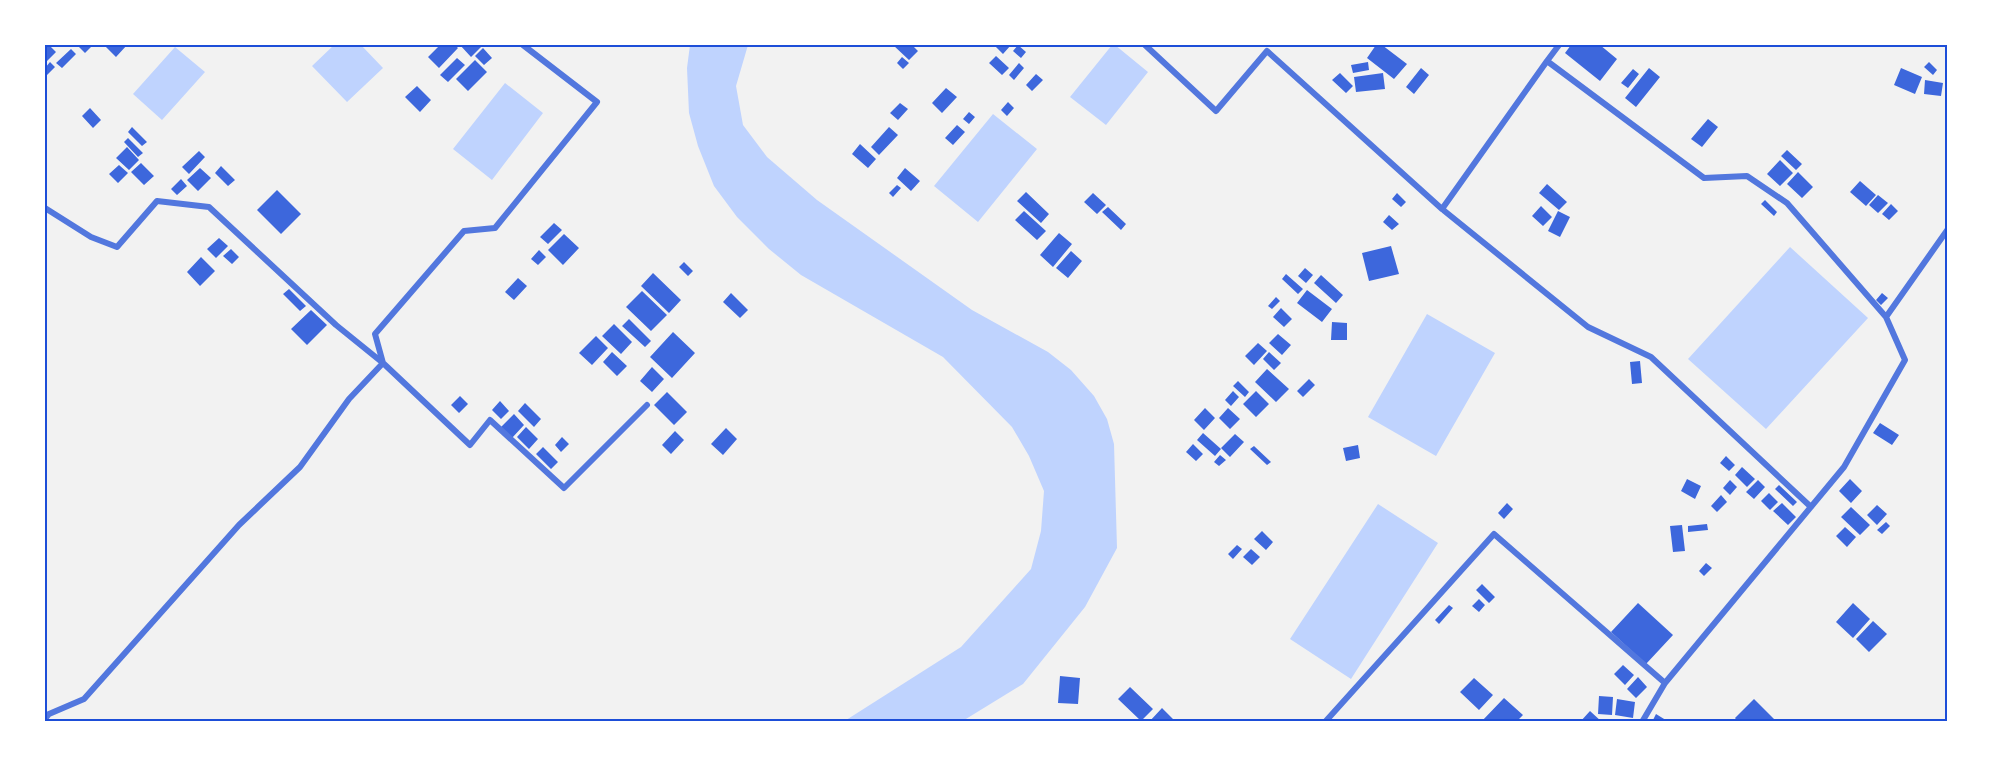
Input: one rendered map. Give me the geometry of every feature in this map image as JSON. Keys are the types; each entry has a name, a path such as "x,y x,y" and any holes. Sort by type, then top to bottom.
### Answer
{"street":[{"path":"383,363 375,334 464,231 495,228 597,102 523,45"},
{"path":"1145,45 1216,111 1267,51 1442,208 1587,327 1651,357 1811,507"},
{"path":"1442,208 1559,45"},
{"path":"1548,61 1704,178 1747,176 1787,203 1886,318 1905,360 1844,467 1665,683 1642,722"},
{"path":"45,208 91,237 117,247 157,201 208,207 336,325 383,363 470,445 490,420 564,488 647,405"},
{"path":"1886,318 1948,230"},
{"path":"45,719 49,714 84,699 239,525 300,467 349,399 383,363"},
{"path":"1325,722 1494,534 1665,683"}],"water":[{"path":"334,45 361,45 383,68 347,102 312,66"},
{"path":"690,45 748,45 736,86 743,125 767,157 817,200 972,310 1048,352 1071,370 1094,396 1107,419 1114,444 1117,548 1085,607 1023,684 961,722 843,722 961,647 1031,569 1041,531 1044,491 1029,456 1012,427 943,357 801,275 769,249 737,217 714,186 698,146 689,113 687,68"},
{"path":"1112,45 1115,45 1148,72 1106,125 1070,97"},
{"path":"175,47 205,72 162,120 133,94"},
{"path":"505,83 543,113 492,180 453,149"},
{"path":"993,114 1037,149 978,222 934,186"},
{"path":"1790,247 1868,318 1766,429 1688,359"},
{"path":"1427,314 1495,353 1436,456 1368,417"},
{"path":"1378,504 1438,543 1351,679 1290,639"}],"building":[{"path":"49,45 56,52 45,63 45,46"},
{"path":"77,45 93,45 85,53"},
{"path":"104,45 127,45 116,57"},
{"path":"440,45 455,45 458,48 439,68 428,57"},
{"path":"460,45 483,45 471,57"},
{"path":"893,45 912,45 918,51 909,60"},
{"path":"994,45 1011,45 1003,54"},
{"path":"1018,45 1026,52 1021,58 1013,51"},
{"path":"1376,45 1382,45 1407,64 1394,79 1367,58"},
{"path":"1571,45 1600,45 1617,59 1600,81 1565,53"},
{"path":"483,48 492,58 484,65 475,56"},
{"path":"71,49 76,54 62,68 56,63"},
{"path":"996,56 1009,68 1002,75 989,63"},
{"path":"902,57 909,63 903,69 897,63"},
{"path":"457,58 465,65 448,82 440,75"},
{"path":"475,60 487,72 468,91 456,79"},
{"path":"50,62 55,67 45,77 45,68"},
{"path":"1368,62 1369,70 1353,73 1351,65"},
{"path":"1929,62 1937,70 1933,75 1924,67"},
{"path":"1019,63 1024,68 1014,80 1009,75"},
{"path":"1421,68 1429,75 1414,94 1406,87"},
{"path":"1649,68 1660,77 1636,107 1625,98"},
{"path":"1901,68 1922,77 1915,94 1894,85"},
{"path":"1633,69 1639,74 1628,88 1621,83"},
{"path":"1340,73 1353,86 1346,93 1332,80"},
{"path":"1383,73 1385,89 1356,92 1354,77"},
{"path":"1036,74 1043,80 1032,91 1026,85"},
{"path":"1925,80 1943,83 1941,96 1924,94"},
{"path":"417,86 431,100 420,112 405,97"},
{"path":"946,88 957,97 942,113 932,103"},
{"path":"1008,102 1014,108 1007,116 1001,110"},
{"path":"900,103 908,109 898,120 890,113"},
{"path":"90,108 101,120 93,128 82,116"},
{"path":"969,112 975,117 969,124 963,119"},
{"path":"1708,119 1718,127 1702,147 1691,139"},
{"path":"957,125 965,132 953,145 945,138"},
{"path":"132,127 147,142 142,146 128,132"},
{"path":"889,127 898,135 879,155 871,147"},
{"path":"128,138 143,153 138,157 124,142"},
{"path":"860,144 876,159 868,168 852,154"},
{"path":"127,147 139,160 129,170 116,158"},
{"path":"1787,150 1802,164 1796,170 1781,156"},
{"path":"199,151 205,157 189,174 182,167"},
{"path":"1780,160 1793,173 1780,186 1767,174"},
{"path":"141,163 154,176 144,185 131,172"},
{"path":"119,165 128,173 118,183 109,174"},
{"path":"221,166 235,180 228,186 215,173"},
{"path":"200,168 211,178 198,191 187,180"},
{"path":"905,168 920,181 911,191 897,178"},
{"path":"1798,172 1813,187 1802,198 1787,184"},
{"path":"181,179 187,186 177,195 171,189"},
{"path":"1860,181 1876,195 1866,206 1850,192"},
{"path":"1547,184 1567,202 1559,210 1539,193"},
{"path":"897,185 901,188 893,197 889,193"},
{"path":"277,190 301,214 281,234 257,210"},
{"path":"1026,192 1049,214 1041,223 1017,201"},
{"path":"1093,193 1106,205 1097,214 1084,202"},
{"path":"1397,193 1406,202 1401,207 1392,199"},
{"path":"1878,195 1888,203 1878,213 1869,205"},
{"path":"1765,200 1777,212 1774,216 1761,204"},
{"path":"1891,204 1898,211 1889,220 1882,214"},
{"path":"1541,206 1552,217 1543,226 1532,216"},
{"path":"1108,207 1126,224 1121,230 1102,212"},
{"path":"1024,211 1046,231 1037,240 1015,220"},
{"path":"1558,211 1570,217 1560,237 1548,231"},
{"path":"1389,215 1399,224 1392,230 1383,222"},
{"path":"554,223 562,230 548,244 540,237"},
{"path":"1059,233 1072,244 1053,267 1040,255"},
{"path":"564,234 579,248 563,265 548,250"},
{"path":"219,238 228,246 216,258 207,249"},
{"path":"1391,246 1399,274 1369,281 1362,253"},
{"path":"231,249 239,257 232,264 223,256"},
{"path":"539,250 546,257 538,265 531,259"},
{"path":"1071,251 1082,261 1068,278 1056,268"},
{"path":"201,257 215,271 200,286 187,272"},
{"path":"684,262 693,271 688,276 679,267"},
{"path":"1305,268 1313,275 1306,283 1298,276"},
{"path":"653,273 681,300 669,313 641,286"},
{"path":"1286,274 1303,289 1298,294 1282,279"},
{"path":"1321,275 1343,295 1336,303 1314,283"},
{"path":"518,278 527,286 514,300 505,292"},
{"path":"289,289 306,306 300,311 283,294"},
{"path":"1307,290 1332,309 1322,322 1297,303"},
{"path":"642,291 667,315 651,331 626,307"},
{"path":"731,293 748,310 740,318 723,302"},
{"path":"1882,293 1888,298 1881,305 1876,300"},
{"path":"1276,297 1280,301 1272,309 1268,306"},
{"path":"1281,308 1292,319 1284,327 1273,317"},
{"path":"311,310 327,325 307,345 291,329"},
{"path":"629,319 651,341 645,347 622,326"},
{"path":"1332,322 1347,323 1347,340 1331,340"},
{"path":"614,324 632,342 621,354 602,336"},
{"path":"673,332 695,353 672,378 650,357"},
{"path":"1278,334 1291,345 1282,355 1269,343"},
{"path":"596,336 608,348 592,365 579,353"},
{"path":"1258,343 1267,351 1254,365 1245,356"},
{"path":"612,352 627,366 617,376 603,362"},
{"path":"1269,352 1281,363 1274,370 1263,359"},
{"path":"1640,361 1642,383 1632,384 1630,362"},
{"path":"652,367 664,379 652,392 640,381"},
{"path":"1267,369 1289,389 1276,402 1255,382"},
{"path":"1309,379 1315,385 1303,397 1297,391"},
{"path":"1238,381 1249,392 1245,397 1233,386"},
{"path":"1233,391 1239,397 1231,406 1225,400"},
{"path":"1256,391 1269,404 1256,417 1243,404"},
{"path":"667,392 687,412 674,425 654,405"},
{"path":"460,396 468,404 459,413 451,405"},
{"path":"500,401 509,411 501,419 492,410"},
{"path":"525,403 541,419 534,427 518,411"},
{"path":"1205,408 1215,418 1204,430 1194,420"},
{"path":"1228,408 1240,419 1230,429 1219,418"},
{"path":"514,414 524,425 512,438 501,427"},
{"path":"1880,423 1899,435 1892,445 1873,433"},
{"path":"526,427 538,439 529,449 517,437"},
{"path":"726,428 737,439 723,455 711,444"},
{"path":"675,431 684,440 671,454 662,445"},
{"path":"1203,433 1221,449 1215,456 1197,440"},
{"path":"1235,434 1244,442 1230,457 1221,448"},
{"path":"562,437 569,444 561,452 555,445"},
{"path":"1193,444 1203,454 1196,461 1186,452"},
{"path":"1358,445 1360,458 1346,461 1343,448"},
{"path":"1254,446 1271,462 1267,465 1250,449"},
{"path":"543,447 558,462 551,469 536,454"},
{"path":"1220,455 1226,460 1219,466 1214,462"},
{"path":"1726,456 1735,465 1729,471 1720,463"},
{"path":"1742,467 1755,479 1747,487 1735,475"},
{"path":"1687,479 1701,486 1695,499 1681,491"},
{"path":"1850,479 1862,491 1851,503 1839,491"},
{"path":"1730,480 1737,487 1730,495 1723,488"},
{"path":"1758,480 1765,487 1754,499 1746,492"},
{"path":"1779,485 1797,502 1793,506 1775,489"},
{"path":"1769,493 1778,502 1770,510 1761,501"},
{"path":"1721,495 1727,502 1717,512 1711,506"},
{"path":"1507,503 1513,509 1504,519 1498,513"},
{"path":"1782,503 1796,517 1788,525 1773,511"},
{"path":"1877,505 1887,514 1877,525 1867,515"},
{"path":"1851,507 1870,525 1860,535 1841,517"},
{"path":"1886,522 1890,526 1882,534 1877,530"},
{"path":"1707,524 1708,530 1688,532 1688,526"},
{"path":"1682,525 1685,551 1673,552 1670,526"},
{"path":"1845,527 1856,537 1847,547 1836,536"},
{"path":"1262,531 1273,542 1266,550 1254,539"},
{"path":"1237,545 1242,549 1233,559 1228,554"},
{"path":"1251,549 1260,557 1252,565 1243,557"},
{"path":"1706,563 1712,568 1704,576 1699,571"},
{"path":"1482,584 1495,597 1489,603 1476,590"},
{"path":"1479,599 1485,605 1479,612 1472,606"},
{"path":"1638,603 1673,635 1646,664 1611,632"},
{"path":"1853,603 1870,619 1853,638 1836,622"},
{"path":"1449,605 1453,608 1439,624 1435,620"},
{"path":"1873,621 1887,634 1869,652 1856,639"},
{"path":"1623,665 1634,675 1625,685 1614,674"},
{"path":"1060,676 1080,678 1078,704 1058,703"},
{"path":"1638,677 1647,687 1636,698 1627,689"},
{"path":"1474,678 1493,695 1479,710 1460,692"},
{"path":"1130,687 1153,709 1141,721 1118,699"},
{"path":"1599,696 1613,697 1612,715 1598,714"},
{"path":"1504,698 1523,715 1516,722 1481,722"},
{"path":"1617,699 1635,702 1633,718 1615,715"},
{"path":"1754,699 1777,722 1738,722 1735,718"},
{"path":"1162,708 1175,721 1149,722"},
{"path":"1590,711 1602,722 1580,722"},
{"path":"1656,714 1669,722 1652,722"}]}
